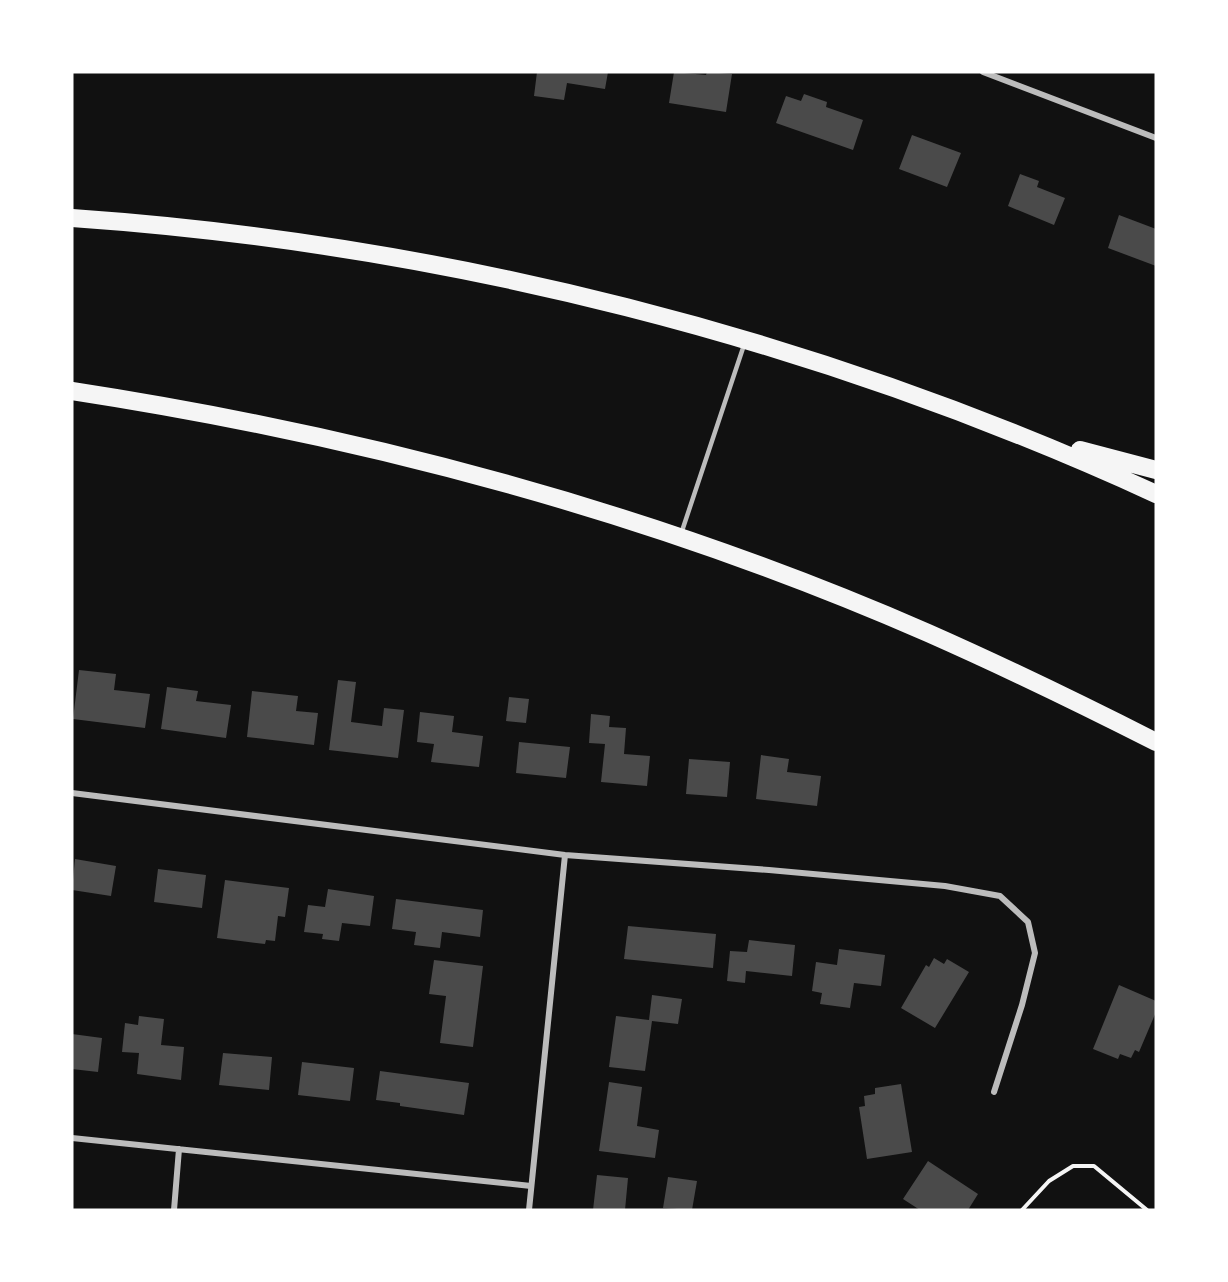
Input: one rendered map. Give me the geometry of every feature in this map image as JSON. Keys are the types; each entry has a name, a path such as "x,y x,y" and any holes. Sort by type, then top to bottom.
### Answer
{"highway":[{"path":"72,218 210,231 390,257 569,293 746,340 852,374 1002,429 1085,462 1156,494"},
{"path":"72,391 153,403 240,420 404,458 505,484 679,538 761,567 927,633 1092,709 1156,742"},
{"path":"1002,429 1156,470"},
{"path":"1092,709 1156,755"}],"street":[{"path":"983,72 1156,138"},
{"path":"72,793 565,855 945,886 1000,896 1028,922 1035,953 1022,1005 994,1092"},
{"path":"529,1210 565,855"},
{"path":"72,1138 531,1186"},
{"path":"174,1210 179,1149"}],"lane":[{"path":"679,538 746,340"}],"path":[{"path":"1022,1210 1049,1181 1073,1166 1094,1166 1147,1210"}],"building":[{"path":"537,72 608,72 605,89 567,83 564,100 534,96"},
{"path":"674,72 706,75 707,72 732,74 726,112 669,103"},
{"path":"804,94 827,102 826,107 863,120 853,150 776,123 786,96 801,101"},
{"path":"912,135 961,153 947,187 899,169"},
{"path":"1020,174 1039,181 1037,187 1065,198 1054,225 1008,206"},
{"path":"1119,215 1156,229 1156,266 1108,248"},
{"path":"79,670 116,674 114,690 150,694 145,728 73,719"},
{"path":"338,680 356,682 351,722 382,726 384,708 404,710 398,758 329,750"},
{"path":"167,687 198,691 196,701 231,705 226,738 161,729"},
{"path":"252,691 298,696 296,711 318,713 314,745 247,737"},
{"path":"509,697 529,699 526,723 506,721"},
{"path":"420,712 454,716 452,732 483,736 479,767 431,762 434,744 417,742"},
{"path":"591,714 610,716 609,727 626,728 624,754 650,756 647,786 601,782 605,744 589,743"},
{"path":"519,742 570,747 566,778 516,773"},
{"path":"761,755 789,759 787,772 821,776 817,806 756,799"},
{"path":"689,759 730,762 727,797 686,794"},
{"path":"75,859 116,866 111,896 72,890"},
{"path":"158,869 206,875 202,908 154,902"},
{"path":"225,880 289,888 285,917 278,916 275,941 266,940 265,944 217,938"},
{"path":"328,889 374,896 370,926 342,923 339,941 322,939 323,934 304,932 308,905 325,907"},
{"path":"396,899 483,910 480,937 442,932 440,948 414,945 416,932 392,929"},
{"path":"628,926 716,934 713,968 624,959"},
{"path":"749,940 795,945 792,976 746,971 745,983 727,981 730,951 747,952"},
{"path":"839,949 885,955 881,986 854,983 850,1008 820,1004 822,993 812,991 816,962 837,965"},
{"path":"934,958 944,964 947,959 969,972 935,1028 901,1008 926,965 929,967"},
{"path":"434,960 483,966 473,1047 440,1043 446,996 429,994"},
{"path":"1119,985 1156,1001 1156,1012 1139,1052 1135,1050 1131,1058 1120,1054 1118,1059 1093,1049"},
{"path":"652,995 682,999 678,1024 652,1021 645,1071 609,1067 616,1016 649,1020"},
{"path":"139,1016 164,1019 161,1045 184,1047 181,1080 137,1074 139,1053 122,1052 125,1023 138,1025"},
{"path":"72,1034 102,1038 98,1072 72,1069"},
{"path":"223,1053 272,1057 269,1090 219,1085"},
{"path":"302,1062 354,1068 350,1101 298,1095"},
{"path":"380,1071 469,1083 464,1115 400,1106 400,1103 376,1100"},
{"path":"609,1082 642,1087 637,1126 659,1130 655,1158 599,1151"},
{"path":"901,1084 912,1152 867,1159 859,1107 865,1106 864,1096 875,1094 875,1088"},
{"path":"928,1161 978,1194 968,1210 920,1210 903,1199"},
{"path":"597,1175 628,1178 625,1210 593,1210"},
{"path":"668,1177 697,1181 692,1210 663,1208"}]}
